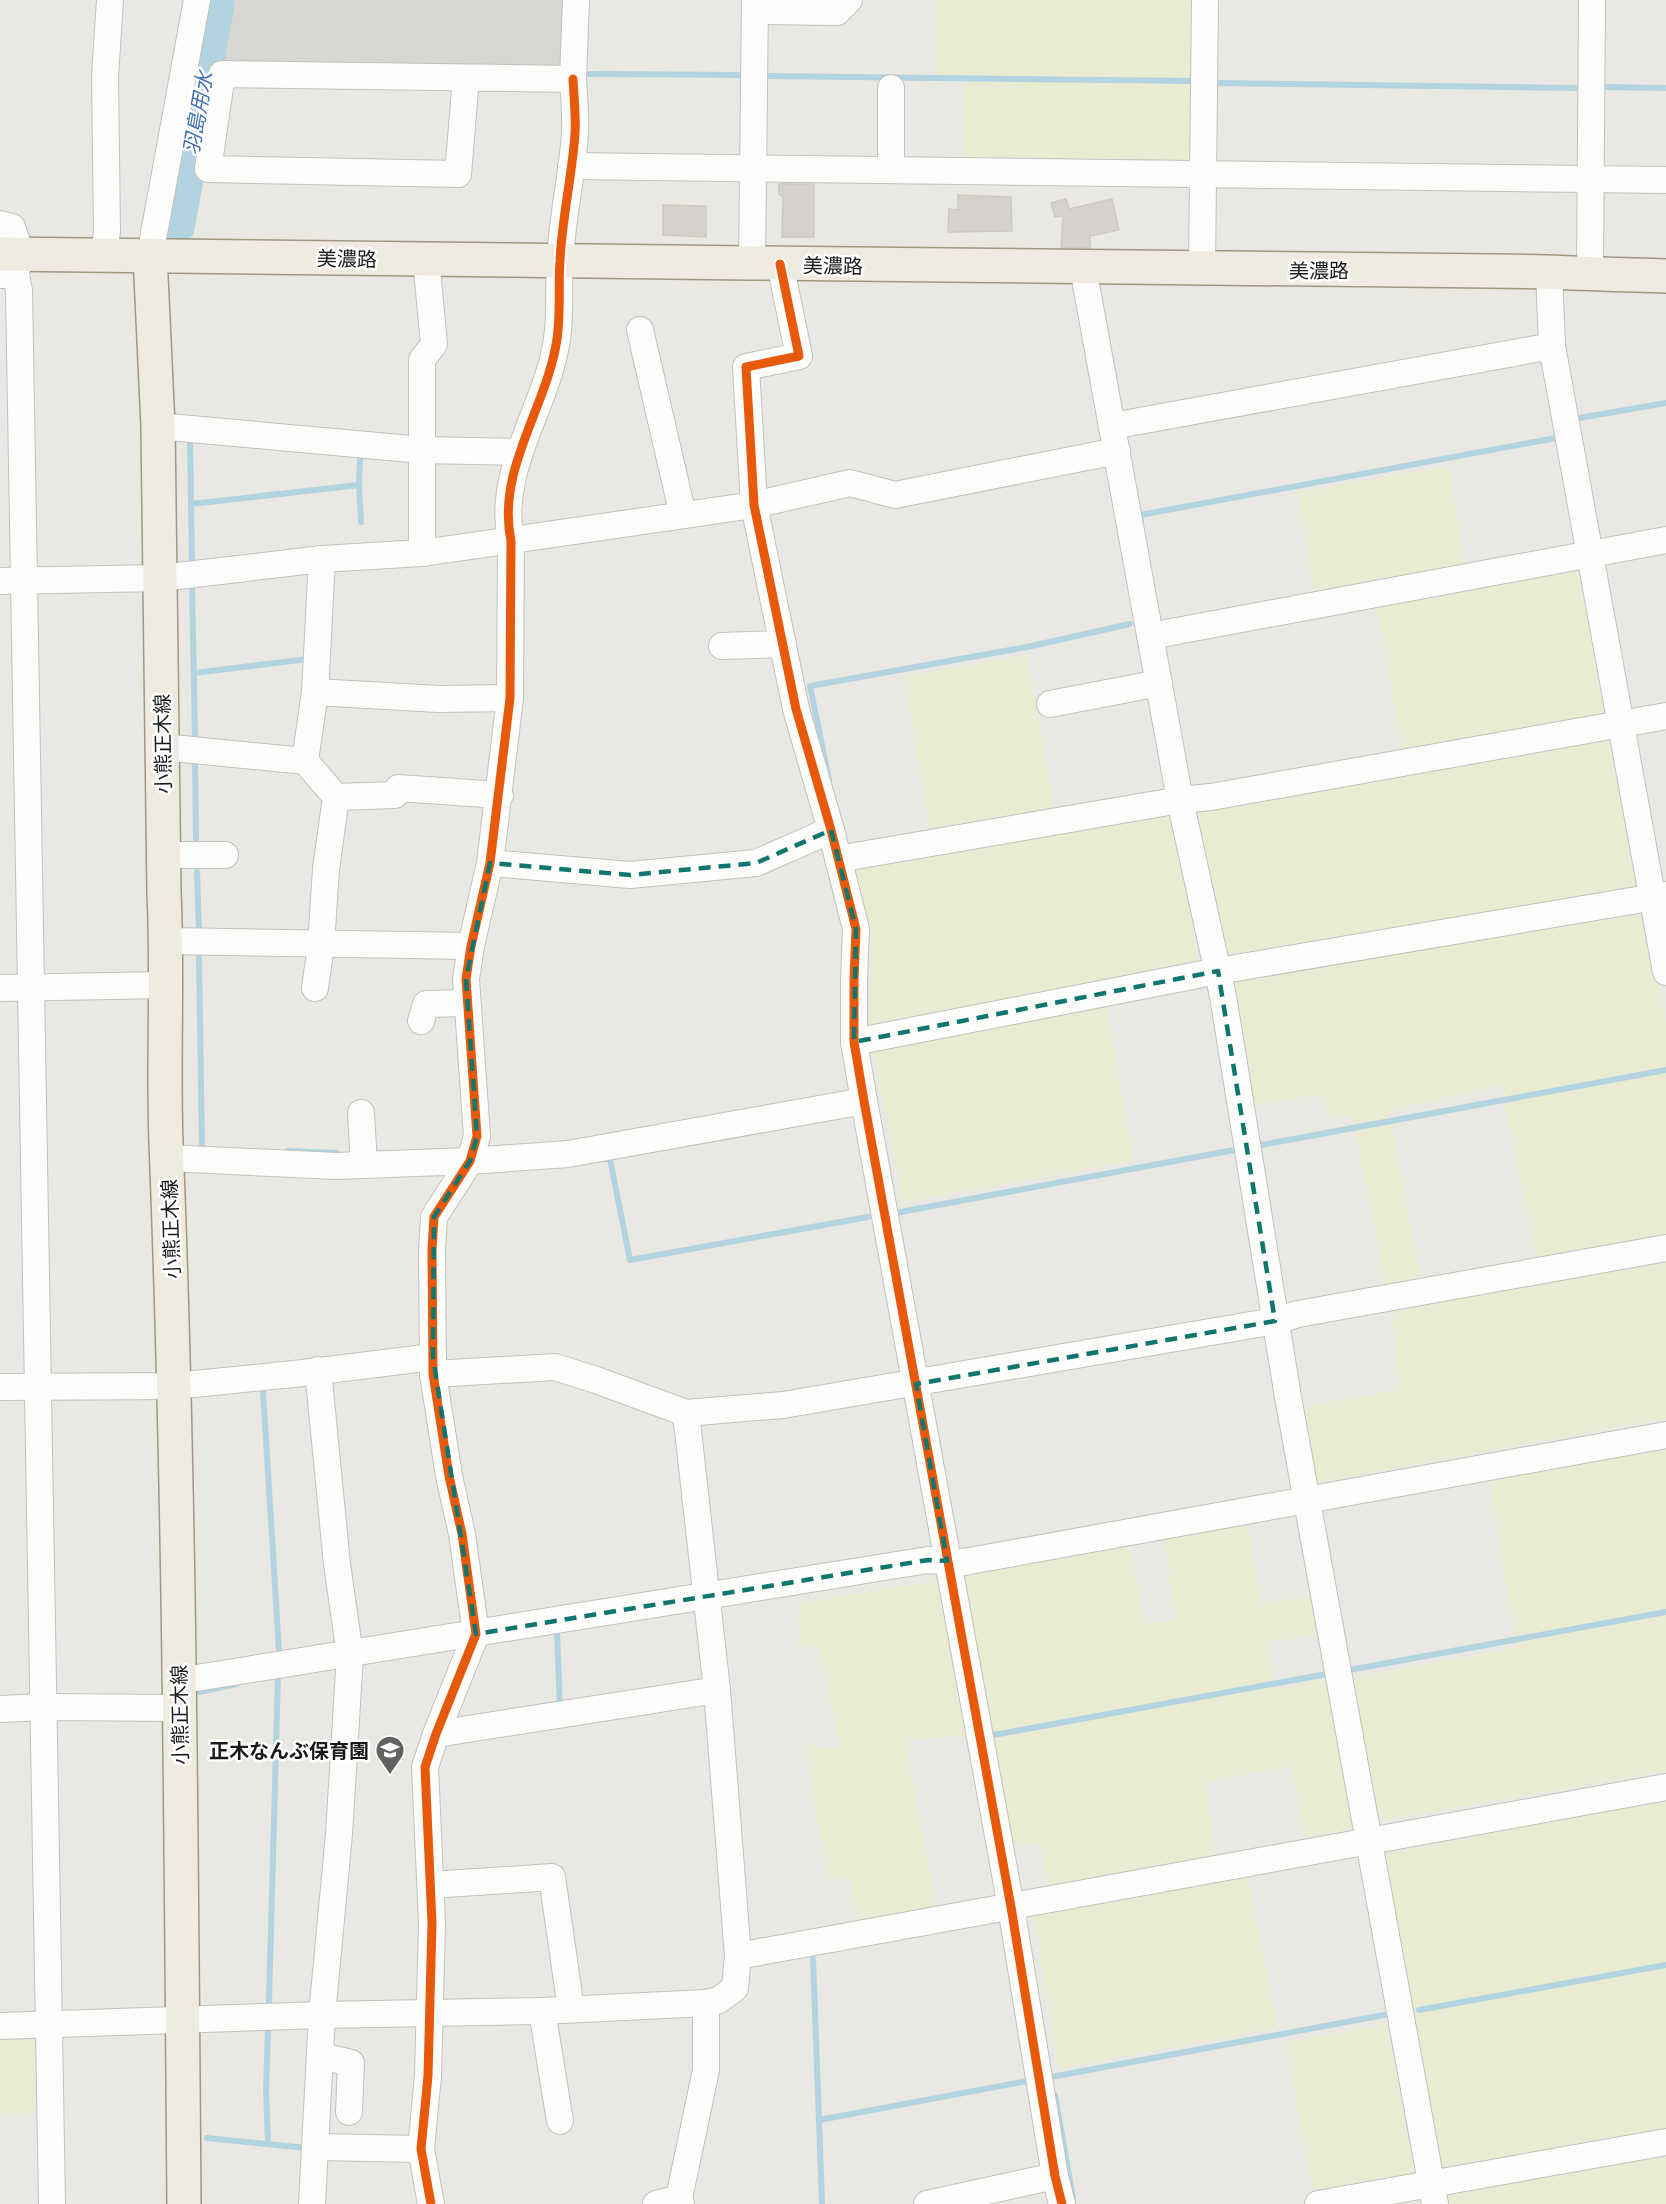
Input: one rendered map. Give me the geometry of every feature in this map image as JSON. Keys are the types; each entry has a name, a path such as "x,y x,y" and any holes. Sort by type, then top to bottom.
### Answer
{"main road":[{"name":"美濃路","path":"9,264 104,255 150,255 1083,268 1549,271 1666,276"},
{"name":"小熊正木線","path":"150,255 158,426 167,941 167,1158 175,1386 184,2020 184,2204"}],"street":[{"path":"104,255 107,231 105,76 110,0"},
{"path":"150,255 197,0"},
{"path":"431,2204 421,2150 428,2076 432,1923 426,1767 436,1734 476,1634 462,1534 449,1476 433,1366 434,1217 470,1161 477,1136 466,979 490,862 500,795 510,698 512,541 507,522 511,480 519,452 545,390 557,338 560,260 575,132 573,79 576,0"},
{"path":"849,0 837,12 755,5 753,168 766,264 799,357 746,367 754,505 796,709 831,830 856,929 854,1042 1011,1907 1055,2176 1062,2204"},
{"path":"1202,269 1205,0"},
{"path":"1590,273 1592,0"},
{"path":"202,169 222,74 573,79"},
{"path":"167,166 202,169 458,174 466,78"},
{"path":"891,88 891,170"},
{"path":"571,166 1666,180"},
{"path":"0,224 12,227 9,264 19,291 11,581 30,987 52,2204"},
{"path":"422,553 422,360 434,344 426,259"},
{"path":"1083,268 1180,800 1218,970 1275,1321 1432,2194"},
{"path":"1549,271 1552,346 1621,723 1659,896 1666,972"},
{"path":"640,330 682,515"},
{"path":"1112,426 1552,346"},
{"path":"158,426 422,450 519,452"},
{"path":"11,581 160,578 322,559 422,553 754,505 850,483 895,495 1117,452"},
{"path":"1150,636 1666,540"},
{"path":"305,761 315,692 322,559"},
{"path":"722,646 783,644"},
{"path":"1050,704 1159,683"},
{"path":"315,692 439,699 510,698"},
{"path":"838,859 1180,800 1211,798 1666,716"},
{"path":"162,747 305,761 336,798"},
{"path":"336,798 395,795 398,788 500,795"},
{"path":"315,988 321,945 316,869 336,798"},
{"path":"490,862 630,875 756,863 831,830"},
{"path":"164,855 225,855"},
{"path":"854,1042 1218,970 1659,896"},
{"path":"167,941 471,946"},
{"path":"0,988 166,985"},
{"path":"421,1021 426,1004 467,1003"},
{"path":"167,1158 336,1166 470,1161 568,1154 864,1101"},
{"path":"361,1113 364,1165"},
{"path":"0,1388 175,1386 318,1370 433,1366 555,1367 686,1413 783,1405 1275,1321 1298,1314 1666,1248"},
{"path":"312,2204 317,2147 322,2015 339,1834 350,1655 337,1564 318,1370"},
{"path":"0,2026 322,2015 542,2011 706,2003 719,2000 735,1988 738,1956 717,1690 686,1413"},
{"path":"0,1709 179,1694 350,1655 928,1560 964,1562 1666,1435"},
{"path":"436,1734 717,1690"},
{"path":"738,1956 1666,1787"},
{"path":"431,1885 552,1877 571,2009"},
{"path":"672,2202 706,2070 706,2003"},
{"path":"542,2011 560,2121"},
{"path":"321,2056 351,2063 349,2112"},
{"path":"1318,2204 1432,2194 1666,2142"},
{"path":"317,2147 421,2150"},
{"path":"927,2204 1055,2176"}],"highlighted area":[{"path":"831,830 856,929 854,1042 1218,971 1275,1321 916,1384 947,1561 928,1560 476,1634 433,1357 434,1217 470,1161 477,1136 466,979 490,863 630,875 756,863"}],"green space":[{"path":"936,0 1192,0 1189,166 963,164 963,80 936,78"},
{"path":"1449,466 1465,566 1315,594 1298,492"},
{"path":"1577,562 1611,717 1403,754 1377,607"},
{"path":"1027,655 1054,807 930,832 904,677"},
{"path":"1612,730 1636,890 1225,962 1190,808"},
{"path":"1172,809 1199,965 869,1030 872,935 854,871"},
{"path":"1647,910 1666,1023 1666,1237 1537,1259 1501,1085 1389,1111 1422,1282 1386,1289 1352,1116 1331,1119 1320,1094 1244,1107 1230,980"},
{"path":"1106,1002 1134,1160 903,1202 873,1048"},
{"path":"1666,1253 1666,1418 1313,1483 1299,1408 1399,1390 1392,1304"},
{"path":"1666,1441 1666,1771 1376,1821 1346,1679 1517,1648 1487,1468"},
{"path":"1247,1518 1261,1603 1316,1595 1323,1633 1268,1642 1276,1689 1329,1679 1359,1827 1305,1837 1291,1766 1206,1782 1216,1860 1051,1890 1039,1844 1012,1843 962,1570 1129,1541 1145,1624 1176,1620 1163,1533"},
{"path":"941,1580 970,1734 905,1741 938,1912 859,1926 849,1876 828,1879 805,1745 840,1749 819,1647 798,1644 800,1603"},
{"path":"1666,1799 1666,2134 1440,2172 1385,1855"},
{"path":"1247,1872 1278,2028 1059,2068 1034,1915"},
{"path":"1387,2024 1416,2181 1312,2189 1286,2043"},
{"path":"0,2040 38,2040 39,2113 0,2113"},
{"path":"1666,2149 1666,2204 1444,2204 1441,2187"}],"shaded area":[{"path":"232,0 564,0 564,67 221,61"}],"building":[{"path":"779,184 814,184 814,237 782,237 783,196 779,194"},
{"path":"958,195 1011,197 1012,231 948,232 949,209 958,210"},
{"path":"1066,199 1069,209 1112,199 1119,230 1090,236 1090,248 1061,248 1063,216 1055,217 1051,203"},
{"path":"663,205 706,206 706,237 663,235"}],"waterway":[{"name":"羽島用水","path":"177,226 217,0"},
{"path":"216,68 228,0"},
{"path":"587,74 745,75"},
{"path":"767,76 1194,81"},
{"path":"1216,83 1577,88"},
{"path":"1602,87 1666,88"},
{"path":"1579,418 1666,403"},
{"path":"190,437 192,564"},
{"path":"1141,520 1140,515 1556,438"},
{"path":"359,485 360,457"},
{"path":"191,504 359,485 361,522"},
{"path":"192,586 195,738"},
{"path":"829,780 810,686 1027,647 1130,624"},
{"path":"194,673 308,659"},
{"path":"195,758 196,839"},
{"path":"197,872 199,929"},
{"path":"199,956 202,1149"},
{"path":"1261,1145 1666,1070"},
{"path":"895,1213 1234,1150"},
{"path":"288,1151 337,1153"},
{"path":"603,1159 610,1159 630,1260 868,1217"},
{"path":"263,1391 279,1651"},
{"path":"1349,1670 1666,1612"},
{"path":"557,1632 560,1707"},
{"path":"988,1736 1332,1673"},
{"path":"269,2002 278,1675"},
{"path":"199,1692 237,1684"},
{"path":"813,1958 819,2120"},
{"path":"1419,2010 1666,1965"},
{"path":"1051,2077 1384,2015"},
{"path":"268,2028 266,2090 268,2144"},
{"path":"822,2204 819,2120 1033,2080"},
{"path":"1055,2095 1073,2198"},
{"path":"207,2138 307,2148"}],"cycle path":[{"path":"431,2204 421,2149 428,2076 432,1923 425,1767 476,1634 462,1534 449,1476 433,1374 434,1217 470,1161 477,1136 466,979 490,863 510,698 511,541 508,514 510,489 516,464 552,365 557,339 561,245 575,134 573,79"},
{"path":"780,264 799,356 746,367 754,505 796,709 831,830 856,929 854,1042 1011,1907 1055,2176 1062,2204"}],"place":[{"name":"正木なんぶ保育園","path":"390,1776"}]}
